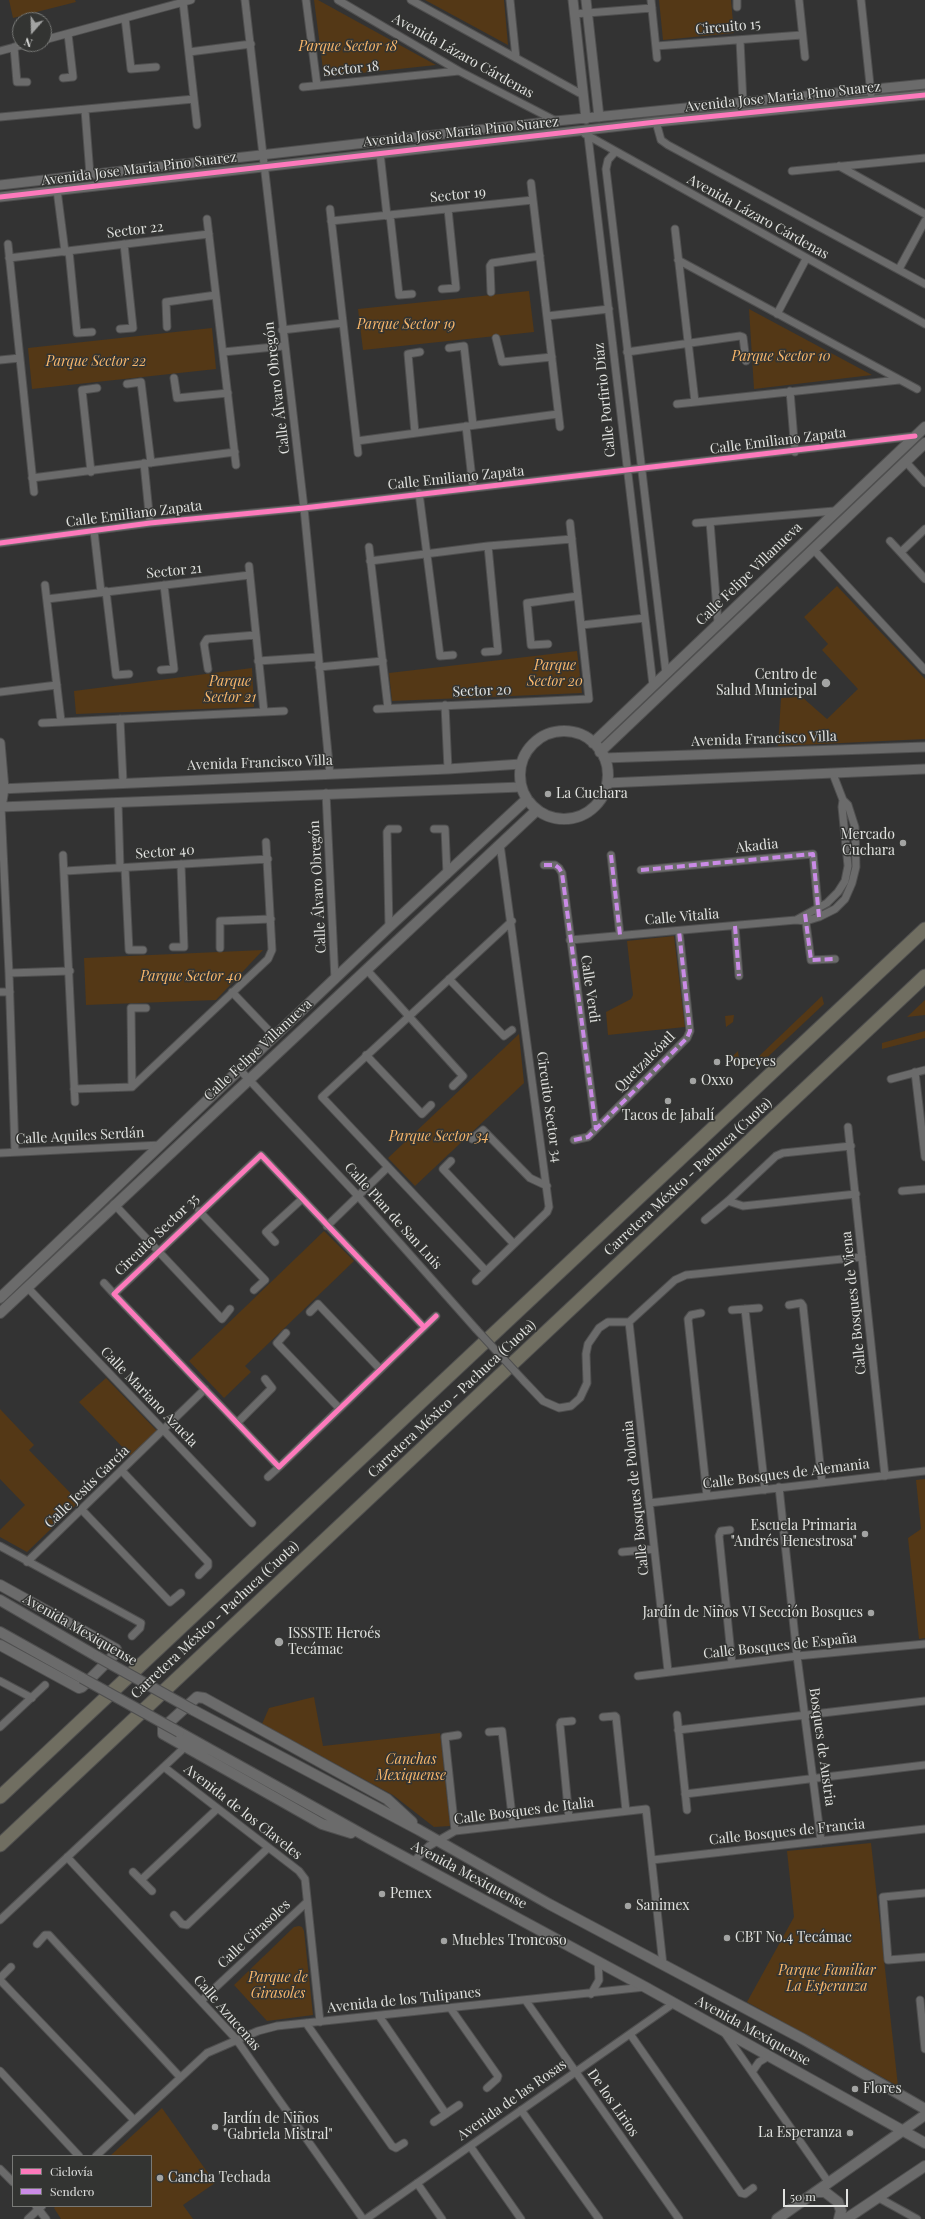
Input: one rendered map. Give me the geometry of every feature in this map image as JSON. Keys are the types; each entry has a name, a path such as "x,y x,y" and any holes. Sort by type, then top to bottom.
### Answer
{"highway":[{"name":"Carretera México - Pachuca (Cuota)","path":"0,1797 925,929"},
{"name":"Carretera México - Pachuca (Cuota)","path":"0,1845 925,976"}],"main road":[{"name":"Calle Felipe Villanueva","path":"593,743 834,511 925,427"},
{"name":"Calle Felipe Villanueva","path":"602,755 813,548 925,443"},
{"path":"566,732 580,735 593,743 602,755 607,770 607,783 598,803 580,816 557,818 537,810 527,799 521,787 521,764 527,750 538,740 551,733 566,732"},
{"name":"Calle Felipe Villanueva","path":"0,1313 114,1204 120,1191 161,1145 389,927 447,875 527,799"},
{"name":"Calle Felipe Villanueva","path":"0,1298 248,1079 537,810"},
{"path":"0,1585 116,1649 117,1652 82,1687 79,1688 0,1645"},
{"name":"Avenida Mexiquense","path":"0,1600 98,1658 438,1840 549,1904 803,2039 925,2109"},
{"name":"Avenida Mexiquense","path":"0,1632 369,1838 598,1961 925,2143"},
{"path":"369,1838 322,1824 185,1747 162,1732 197,1697 201,1697 386,1799 419,1830"},
{"path":"777,2219 925,2115"},
{"path":"846,2219 925,2166"},
{"path":"816,2192 825,2192 838,2202 841,2211 839,2219"}],"street":[{"path":"52,38 191,0"},
{"name":"Calle Álvaro Obregón","path":"245,0 282,330 304,508 330,774"},
{"name":"Sector 18","path":"306,0 317,85"},
{"name":"Avenida Lázaro Cárdenas","path":"338,0 459,71 556,121"},
{"name":"Avenida Lázaro Cárdenas","path":"411,0 583,95"},
{"path":"510,0 516,58"},
{"path":"573,0 583,95 582,119 584,133"},
{"path":"586,0 599,117"},
{"path":"651,0 657,58"},
{"path":"799,0 805,57"},
{"path":"861,0 871,100"},
{"path":"183,2 197,125"},
{"path":"574,14 652,8"},
{"path":"125,18 131,69 156,67"},
{"path":"63,78 73,77 68,34"},
{"name":"Circuito 15","path":"656,46 802,34"},
{"path":"740,40 743,102"},
{"path":"189,52 251,44"},
{"path":"0,50 12,47"},
{"path":"14,52 17,82 27,82"},
{"name":"Sector 18","path":"303,87 459,71"},
{"name":"Avenida Jose Maria Pino Suarez","path":"0,185 556,121 925,84"},
{"name":"Avenida Jose Maria Pino Suarez","path":"0,197 483,141 584,133 656,122 925,94"},
{"path":"0,117 194,99"},
{"path":"85,110 90,175"},
{"name":"Avenida Lázaro Cárdenas","path":"656,122 661,140 668,145 925,284"},
{"path":"482,130 483,141"},
{"name":"Avenida Lázaro Cárdenas","path":"584,133 615,152 806,259 925,324"},
{"name":"Calle Porfirio Díaz","path":"584,133 609,309 653,685"},
{"name":"Calle Porfirio Díaz","path":"615,152 608,160 606,169 666,673"},
{"path":"380,153 399,295 412,294"},
{"path":"792,171 925,158"},
{"path":"839,166 925,214"},
{"path":"531,184 560,427"},
{"path":"57,190 67,251 77,333 92,332"},
{"name":"Sector 19","path":"331,221 532,200"},
{"path":"330,209 358,453"},
{"path":"442,289 456,288 448,209"},
{"path":"207,219 236,465"},
{"path":"899,269 925,221"},
{"path":"674,229 695,402"},
{"name":"Sector 22","path":"9,258 209,234"},
{"path":"8,244 34,492"},
{"path":"120,329 133,328 124,244"},
{"path":"491,292 490,266 492,263 540,256"},
{"path":"777,314 806,259"},
{"path":"678,260 917,389"},
{"path":"167,327 166,302 216,295"},
{"path":"547,316 609,309"},
{"path":"282,330 343,323"},
{"path":"627,352 742,337 746,361"},
{"path":"496,338 500,359 502,362 552,357"},
{"path":"223,352 284,346"},
{"path":"449,348 464,346 473,488"},
{"path":"415,432 408,354 420,352"},
{"path":"0,360 20,358"},
{"path":"174,378 177,398 228,394"},
{"path":"677,404 899,380"},
{"path":"127,384 141,382 148,463 150,523"},
{"path":"90,472 82,390 97,388"},
{"path":"790,391 795,452"},
{"path":"357,440 558,414"},
{"name":"Calle Emiliano Zapata","path":"0,543 150,523 304,508 419,493 795,452 915,436"},
{"path":"32,478 90,472 235,452"},
{"path":"905,461 925,483"},
{"path":"419,493 440,656 453,655"},
{"path":"696,523 834,511"},
{"path":"710,522 718,623"},
{"name":"Sector 20","path":"377,709 589,699 570,523"},
{"path":"901,552 925,529"},
{"path":"94,531 116,675 129,674"},
{"path":"370,561 488,546 572,539"},
{"path":"890,541 925,579"},
{"path":"369,546 388,708"},
{"path":"485,652 498,651 488,546"},
{"path":"813,548 924,667"},
{"path":"249,566 264,712"},
{"name":"Sector 21","path":"47,599 250,575"},
{"path":"46,585 61,721"},
{"path":"161,670 174,669 164,585"},
{"path":"548,644 531,645 527,603 578,596"},
{"path":"582,625 645,618"},
{"path":"208,669 204,644 207,639 256,635"},
{"path":"258,661 318,657"},
{"path":"320,667 383,660"},
{"path":"0,692 57,685"},
{"name":"Sector 20","path":"445,705 448,769"},
{"path":"42,723 284,711"},
{"path":"120,719 123,782"},
{"path":"0,743 2,789 0,807 10,992 15,1152"},
{"name":"Avenida Francisco Villa","path":"602,755 925,747"},
{"name":"Avenida Francisco Villa","path":"2,789 123,782 448,769 521,764"},
{"path":"607,783 925,769"},
{"name":"Calle Vitalia","path":"570,940 796,920 819,917 835,909 844,899 852,883 856,867 855,827 848,805 844,800 833,774"},
{"path":"0,807 326,793 521,787"},
{"name":"Calle Álvaro Obregón","path":"326,793 335,980"},
{"name":"Calle Vitalia","path":"805,918 838,892 845,881 848,866 842,806 844,800"},
{"path":"118,802 129,950 143,950"},
{"path":"389,927 387,832 389,829 398,828"},
{"path":"434,829 445,829 447,875"},
{"path":"74,1089 132,1087 268,959 272,950 266,842"},
{"name":"Circuito Sector 34","path":"476,1281 513,1243 547,1212 549,1207 512,921 500,844"},
{"name":"Akadia","path":"641,870 813,854 819,917"},
{"path":"63,855 70,970 75,1102"},
{"path":"611,855 620,935"},
{"name":"Sector 40","path":"65,871 268,859"},
{"path":"173,947 184,947 181,864"},
{"name":"Calle Verdi","path":"544,865 555,865 562,873 596,1129"},
{"path":"848,866 856,867"},
{"path":"805,918 811,960 835,959"},
{"path":"220,948 220,921 271,919"},
{"path":"486,1271 322,1097 512,921"},
{"path":"735,926 739,976"},
{"name":"Quetzalcóatl","path":"574,1140 588,1137 687,1038 690,1031 679,931"},
{"path":"366,969 410,1015 463,1076 453,1086"},
{"path":"9,973 70,970"},
{"path":"449,979 504,1036 512,1030"},
{"path":"0,992 10,992"},
{"path":"232,992 275,1037"},
{"path":"132,1087 131,1008 146,1008"},
{"path":"366,1055 422,1114 431,1105"},
{"name":"Calle Plan de San Luis","path":"240,1070 358,1196 476,1329 543,1401 559,1408 571,1406 580,1398 587,1383 586,1354 588,1344 599,1328 608,1322 629,1322"},
{"path":"891,1079 925,1070"},
{"path":"915,1072 925,1157"},
{"name":"Calle Bosques de Viena","path":"848,1127 885,1476"},
{"path":"472,1140 483,1130 530,1178 547,1186"},
{"name":"Calle Aquiles Serdán","path":"0,1153 161,1145"},
{"path":"705,1220 728,1202 776,1156 782,1153 851,1146"},
{"name":"Circuito Sector 35","path":"114,1294 261,1155 424,1327"},
{"path":"451,1161 443,1170 513,1243"},
{"path":"327,1226 388,1167"},
{"path":"902,1191 925,1189"},
{"path":"728,1202 744,1206 856,1194"},
{"path":"275,1242 266,1232 302,1199"},
{"name":"Circuito Sector 35","path":"114,1204 158,1251"},
{"path":"199,1212 265,1280 254,1290"},
{"path":"158,1251 222,1319 230,1309"},
{"path":"629,1322 675,1280 686,1275 862,1257"},
{"name":"Circuito Sector 35","path":"104,1283 279,1466"},
{"name":"Calle Mariano Azuela","path":"27,1287 252,1523"},
{"path":"789,1305 801,1303 803,1306 822,1483"},
{"path":"310,1312 318,1304 380,1369"},
{"path":"732,1310 759,1308"},
{"path":"745,1309 765,1490"},
{"path":"702,1313 691,1315 688,1319 708,1496"},
{"path":"268,1477 436,1316"},
{"name":"Calle Bosques de Polonia","path":"629,1322 668,1671"},
{"path":"286,1333 277,1343 339,1408"},
{"path":"238,1422 272,1388 265,1379"},
{"path":"163,1430 205,1389"},
{"name":"Calle Jesús García","path":"27,1562 163,1430"},
{"path":"122,1471 208,1562 208,1566 199,1575"},
{"name":"Calle Bosques de Alemania","path":"649,1503 925,1471"},
{"name":"Bosques de Austria","path":"780,1488 797,1656 821,1841"},
{"path":"82,1510 170,1602 180,1593"},
{"path":"730,1530 721,1531 719,1536 732,1664"},
{"path":"0,1546 141,1623 140,1628 132,1636"},
{"path":"622,1552 654,1549"},
{"name":"Calle Bosques de España","path":"638,1676 668,1671 797,1656 925,1644"},
{"path":"0,1681 32,1698"},
{"path":"0,1727 45,1685"},
{"path":"678,1730 925,1701"},
{"path":"677,1715 687,1810"},
{"path":"603,1717 615,1716 616,1718 626,1811"},
{"path":"569,1818 560,1725 561,1722 572,1721"},
{"path":"489,1732 502,1731 513,1824"},
{"path":"455,1831 446,1737 458,1735"},
{"name":"Avenida de los Claveles","path":"0,1920 185,1747"},
{"path":"685,1794 925,1764"},
{"name":"Avenida de los Claveles","path":"164,1767 299,1871 305,1879 320,2022"},
{"path":"141,1880 217,1809"},
{"name":"Calle Bosques de Italia","path":"414,1861 429,1846 455,1831 646,1810 652,1860"},
{"name":"Calle Bosques de Francia","path":"652,1860 925,1829"},
{"path":"174,1915 182,1924 187,1925 268,1848"},
{"name":"Calle Azucenas","path":"67,1857 236,2039 364,2219"},
{"path":"652,1860 663,1965"},
{"path":"133,1872 152,1890"},
{"path":"925,1893 883,1897 888,1960 925,1957"},
{"name":"Calle Girasoles","path":"201,2002 307,1902"},
{"path":"37,1944 45,1935 48,1935 180,2077"},
{"path":"591,1994 599,1980 598,1961"},
{"path":"11,1967 0,1979 134,2120"},
{"name":"Avenida de los Tulipanes","path":"97,2155 207,2053 236,2039 277,2026 451,2009 645,1987"},
{"path":"920,2000 924,2020 925,2048"},
{"name":"De los Lirios","path":"526,2001 679,2219"},
{"name":"Avenida de las Rosas","path":"364,2219 674,2003"},
{"path":"451,2009 498,2076 498,2080 487,2088"},
{"path":"379,2016 446,2114"},
{"path":"306,2023 392,2146 396,2148 404,2143"},
{"path":"724,2031 829,2183"},
{"path":"630,2034 741,2193 745,2194 753,2188"},
{"path":"752,2072 759,2062 769,2056"},
{"path":"0,2071 78,2155"},
{"path":"434,2122 459,2105"},
{"path":"522,2110 599,2219"},
{"path":"470,2146 520,2219"},
{"path":"0,2169 12,2181"},
{"path":"417,2182 442,2219"},
{"path":"879,2198 917,2219"},
{"path":"28,2219 39,2207 46,2219"}],"green space":[{"path":"9,0 75,0 76,2 37,12 12,12 12,14"},
{"name":"Parque Sector 18","path":"314,0 318,0 436,65 324,77"},
{"path":"425,0 504,0 508,45"},
{"path":"659,0 731,0 734,33 663,40"},
{"name":"Parque Sector 19","path":"529,291 534,332 363,350 358,309"},
{"name":"Parque Sector 10","path":"749,309 872,375 754,389"},
{"name":"Parque Sector 22","path":"212,328 216,369 32,389 28,348"},
{"path":"837,586 925,679 925,739 778,746 781,698 802,697 827,719 858,689 822,650 828,644 804,617"},
{"name":"Parque Sector 20","path":"577,651 582,693 392,701 389,673"},
{"name":"Parque Sector 21","path":"252,668 254,707 76,714 74,691"},
{"path":"674,936 685,1027 608,1035 606,1012 631,999 633,995 627,941"},
{"name":"Parque Sector 40","path":"263,950 216,1000 86,1005 84,958"},
{"path":"822,996 824,1004 756,1068 756,1059"},
{"path":"925,1000 925,1015 907,1017"},
{"path":"734,1015 733,1022 726,1027 725,1016"},
{"path":"925,1031 925,1038 882,1049 882,1043"},
{"name":"Parque Sector 34","path":"519,1034 524,1083 415,1186 388,1158"},
{"path":"738,1051 739,1060 735,1064 730,1059"},
{"path":"324,1231 354,1261 245,1366 251,1372 224,1398 189,1361"},
{"path":"106,1378 158,1432 132,1457 79,1402"},
{"path":"0,1409 34,1445 29,1450 79,1502 27,1552 0,1537 0,1530 25,1505 0,1479"},
{"path":"925,1479 925,1638 919,1639 908,1538 921,1529 916,1480"},
{"name":"Canchas Mexiquense","path":"314,1697 323,1746 440,1733 450,1826 434,1827 393,1795 262,1724 269,1708"},
{"name":"Parque Familiar La Esperanza","path":"871,1843 898,2086 747,2002 794,1917 787,1851"},
{"name":"Parque de Girasoles","path":"294,1927 302,1927 304,1931 313,2015 267,2021 234,1985"},
{"path":"162,2108 215,2183 183,2205 193,2219 61,2219 54,2208 55,2207 152,2207 152,2155 111,2155"}],"marked path":[{"path":"641,870 813,854 819,917"},
{"path":"611,855 620,935"},
{"path":"544,865 555,865 562,873 596,1129"},
{"path":"805,914 811,960 835,959"},
{"path":"735,926 739,976"},
{"path":"574,1140 588,1137 687,1038 690,1031 679,931"}],"cycle path":[{"path":"0,197 656,122 925,95"},
{"path":"0,543 150,523 304,508 915,436"},
{"path":"424,1327 261,1155 114,1294 279,1467 436,1316"}],"place":[{"name":"Centro de Salud Municipal","path":"826,683"},
{"name":"La Cuchara","path":"548,794"},
{"name":"Mercado Cuchara","path":"903,843"},
{"name":"Popeyes","path":"717,1062"},
{"name":"Oxxo","path":"693,1081"},
{"name":"Tacos de Jabalí","path":"668,1101"},
{"name":"Escuela Primaria \"Andrés Henestrosa\"","path":"865,1534"},
{"name":"Jardín de Niños VI Sección Bosques","path":"871,1613"},
{"name":"ISSSTE Heroés Tecámac","path":"279,1642"},
{"name":"Pemex","path":"382,1894"},
{"name":"Sanimex","path":"628,1906"},
{"name":"CBT No.4 Tecámac","path":"727,1938"},
{"name":"Muebles Troncoso","path":"444,1941"},
{"name":"Flores","path":"855,2089"},
{"name":"Jardín de Niños \"Gabriela Mistral\"","path":"215,2127"},
{"name":"La Esperanza","path":"850,2133"},
{"name":"Cancha Techada","path":"160,2178"}]}
